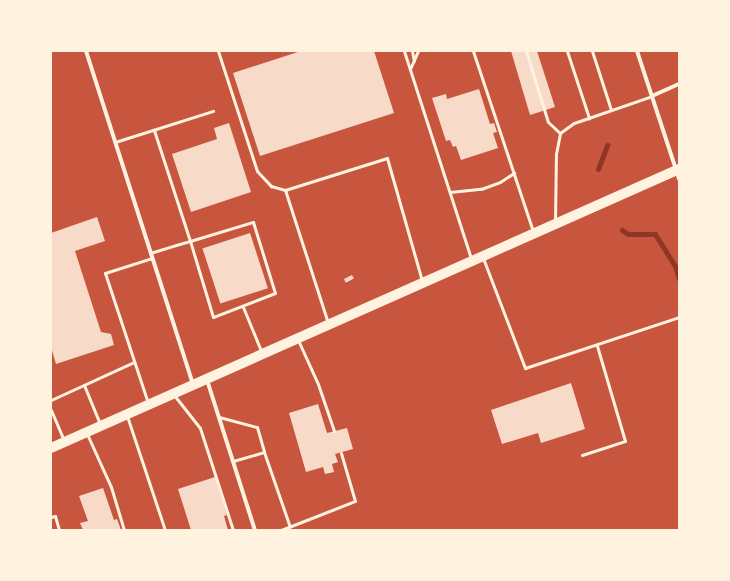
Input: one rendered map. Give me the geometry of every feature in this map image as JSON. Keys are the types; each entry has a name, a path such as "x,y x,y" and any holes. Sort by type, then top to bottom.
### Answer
{"main road":[{"path":"51,448 482,256 678,172"}],"street":[{"path":"86,51 193,384"},
{"path":"636,51 678,172"},
{"path":"652,96 679,84"},
{"path":"207,378 255,530"}],"lane":[{"path":"218,51 257,172 271,186 285,190 387,158 423,283"},
{"path":"404,51 472,261"},
{"path":"412,51 414,61"},
{"path":"410,70 418,51"},
{"path":"473,51 534,234"},
{"path":"526,51 548,122 560,133"},
{"path":"567,51 589,118"},
{"path":"592,51 611,110"},
{"path":"560,133 589,118 652,96"},
{"path":"115,142 213,111"},
{"path":"150,253 190,241 253,222 276,293 214,317 190,241 154,130"},
{"path":"555,224 556,154 560,133"},
{"path":"450,192 481,189 500,182 514,173"},
{"path":"285,190 329,324"},
{"path":"482,256 525,368 597,346 679,317"},
{"path":"148,404 105,273 152,258"},
{"path":"242,307 262,354"},
{"path":"296,338 318,384 334,431"},
{"path":"582,455 625,440 597,346"},
{"path":"51,400 134,362"},
{"path":"84,385 100,426"},
{"path":"173,393 200,428 233,530"},
{"path":"51,410 64,442"},
{"path":"127,414 165,530"},
{"path":"219,417 257,427 290,527"},
{"path":"86,432 111,487 124,530"},
{"path":"233,461 264,452"},
{"path":"281,530 355,501 341,453"},
{"path":"51,517 55,516 59,530"}],"building":[{"path":"301,51 374,51 394,113 260,156 233,73"},
{"path":"511,51 537,51 555,107 530,115"},
{"path":"479,89 490,124 494,123 497,132 493,133 498,148 461,160 456,146 453,147 450,140 446,141 432,98 446,94 447,99"},
{"path":"229,123 251,192 191,212 172,154 217,139 214,128"},
{"path":"97,217 105,241 75,251 101,332 111,334 114,345 56,364 51,347 51,233"},
{"path":"250,233 268,288 220,304 202,248"},
{"path":"352,275 354,279 346,283 344,279"},
{"path":"571,383 585,429 541,443 538,433 502,444 491,410"},
{"path":"318,404 327,433 347,428 353,449 335,454 338,462 332,464 334,472 325,474 323,467 306,472 289,413"},
{"path":"215,477 227,515 224,516 228,530 191,530 178,489"},
{"path":"103,488 114,520 117,519 121,530 83,530 80,523 88,521 79,496"}],"waterway":[{"path":"598,169 607,145"},
{"path":"622,230 628,234 655,234 675,266 679,279"}]}
